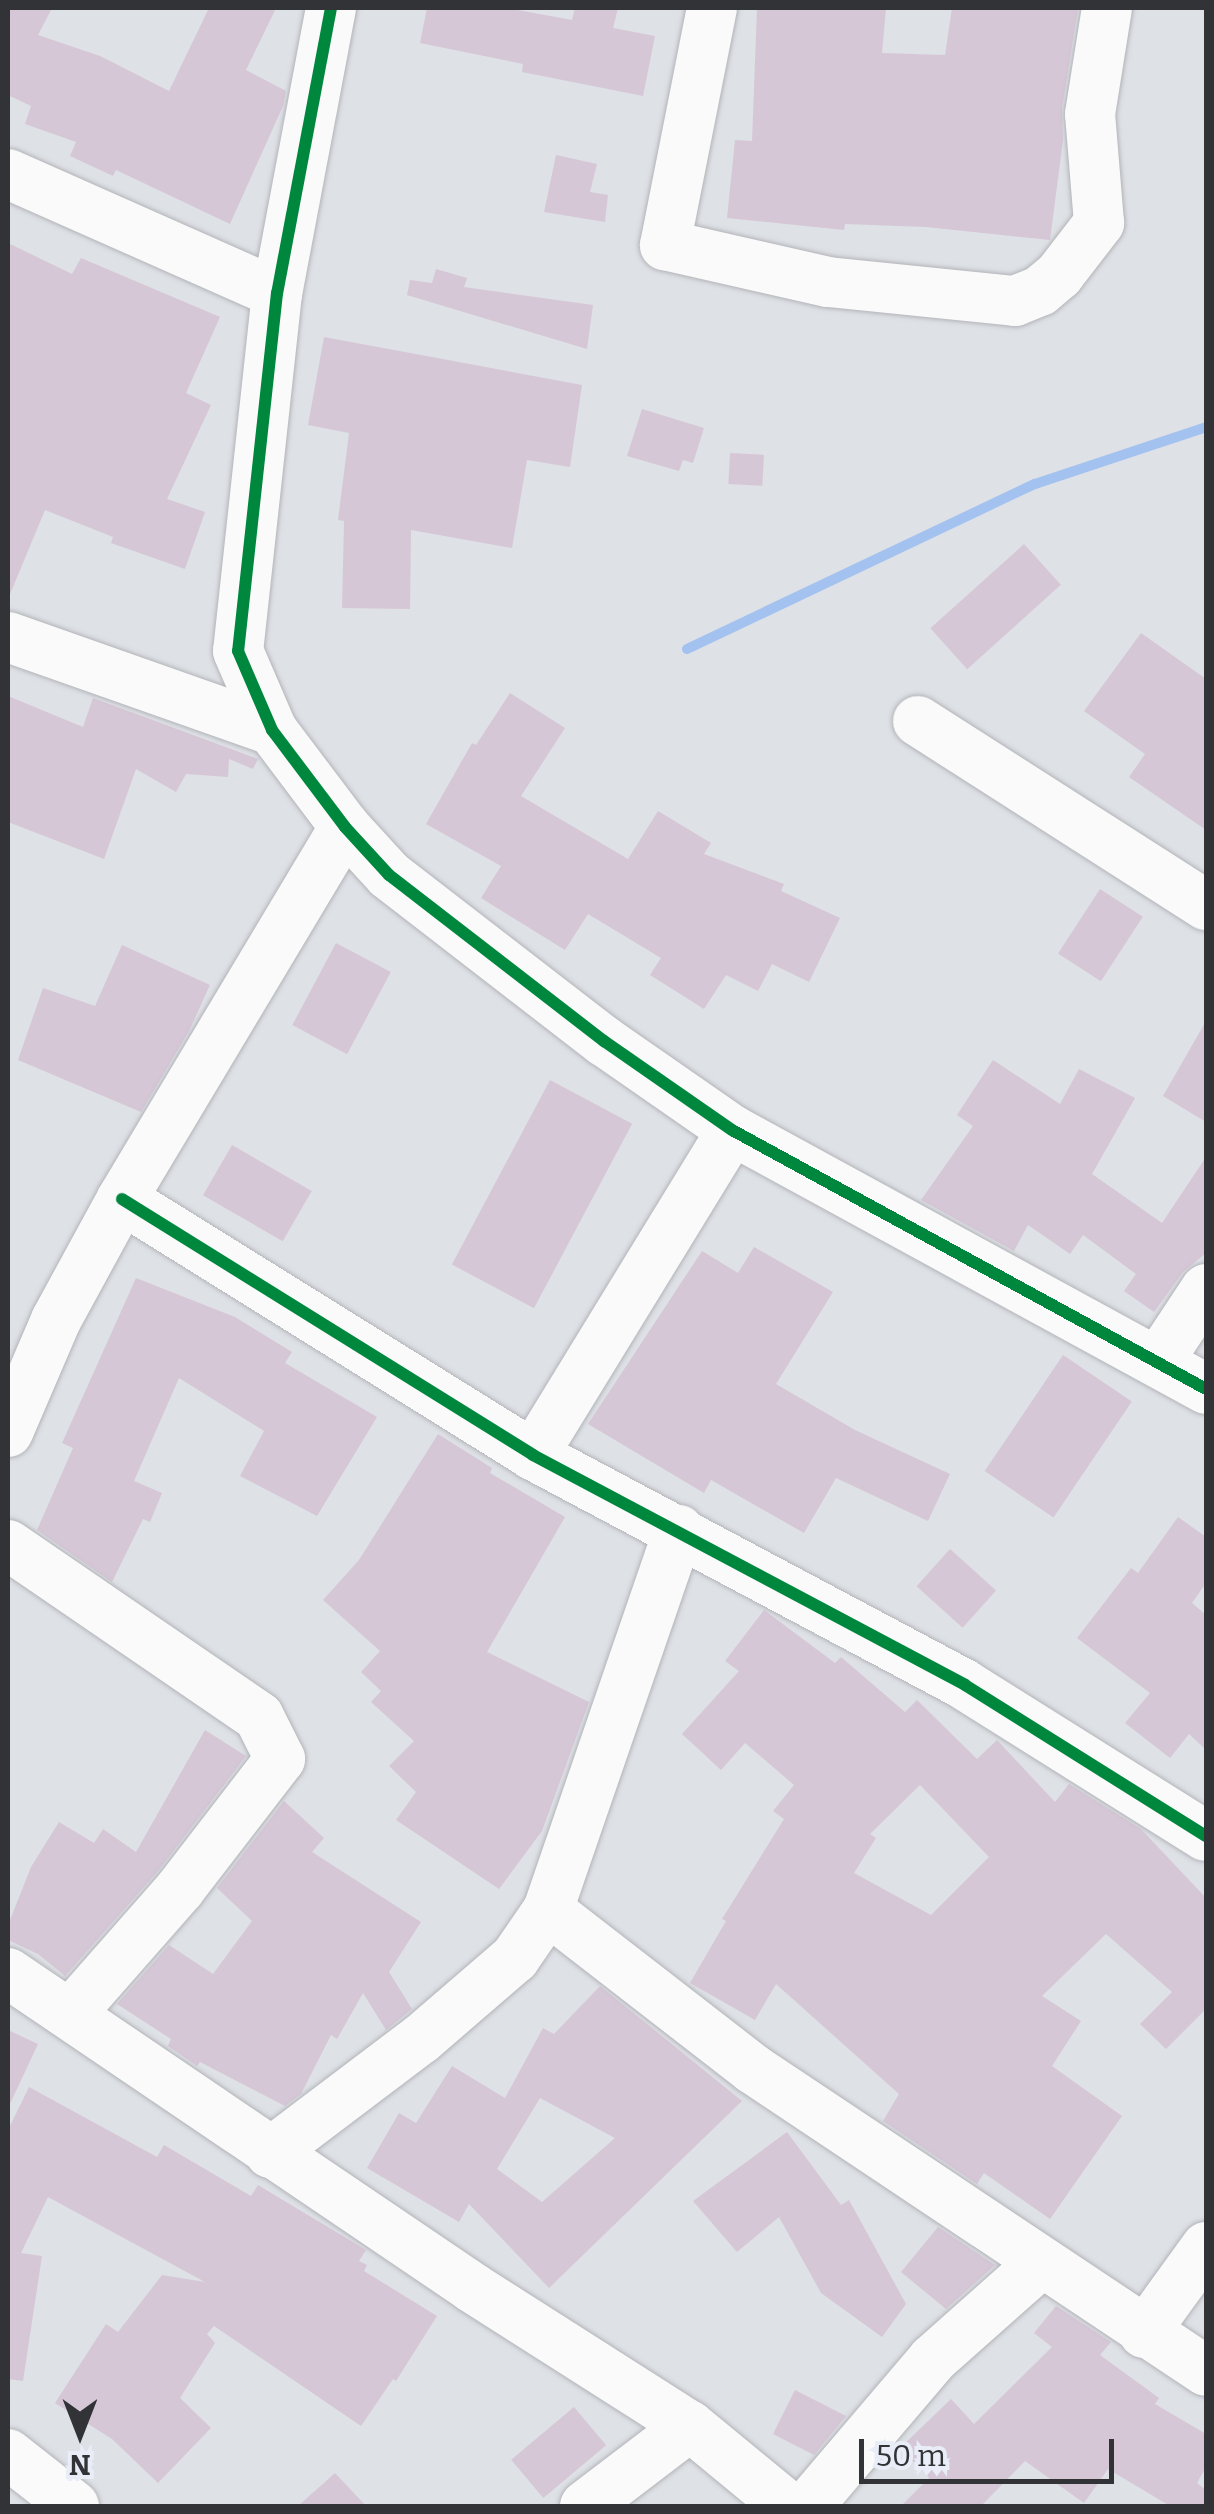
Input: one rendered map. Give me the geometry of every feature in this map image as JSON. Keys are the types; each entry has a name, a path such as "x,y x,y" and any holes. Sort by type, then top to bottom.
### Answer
{"street":[{"path":"332,8 277,293 238,651 272,730 345,827 388,874 604,1040 732,1130 1206,1388"},
{"path":"712,8 665,245 828,282 1015,301 1040,292 1060,275 1100,223 1090,114 1107,8"},
{"path":"8,174 277,293"},
{"path":"8,638 272,730"},
{"path":"918,721 1206,905"},
{"path":"8,1432 56,1320 122,1199 345,827"},
{"path":"533,1456 732,1130"},
{"path":"122,1199 533,1456 680,1530 964,1685 1206,1836"},
{"path":"1159,1360 1206,1290"},
{"path":"270,2153 421,2039 515,1958 548,1910 680,1530"},
{"path":"8,1544 259,1717 280,1758 180,1890 71,2013"},
{"path":"548,1910 753,2069 1041,2264 1206,2370"},
{"path":"8,1973 270,2153 690,2426 787,2506"},
{"path":"1144,2332 1206,2247"},
{"path":"808,2506 933,2359 1041,2264"},
{"path":"585,2506 690,2426"},
{"path":"8,2454 74,2506"}],"building":[{"path":"8,8 52,8 38,35 100,56 169,91 209,8 276,8 246,70 286,91 283,106 230,224 116,170 113,176 70,156 76,142 25,124 31,106 8,95"},
{"path":"427,8 506,8 572,20 575,8 618,8 613,28 655,36 643,96 522,72 523,64 420,43"},
{"path":"757,8 886,8 882,53 945,55 952,8 1078,8 1062,109 1063,140 1050,240 926,227 845,224 844,230 727,218 735,140 752,141"},
{"path":"556,155 597,164 590,192 608,195 605,222 544,212"},
{"path":"8,243 72,274 81,258 220,317 186,393 211,405 167,499 205,512 185,569 111,543 113,537 45,510 8,599"},
{"path":"436,269 467,278 464,287 593,305 587,349 407,295 410,280 432,283"},
{"path":"324,337 582,385 570,467 527,460 512,548 411,530 410,609 342,608 344,521 338,520 349,433 308,425"},
{"path":"642,409 704,428 693,463 683,460 679,471 627,456"},
{"path":"730,453 764,455 762,486 728,484"},
{"path":"1024,544 1061,585 967,669 930,628"},
{"path":"1141,633 1206,679 1206,830 1129,777 1145,754 1084,711"},
{"path":"510,693 565,728 521,796 628,859 658,811 711,843 704,854 784,884 781,891 840,918 809,982 772,964 758,991 726,975 704,1009 650,975 661,958 588,914 565,950 481,898 501,866 426,824 472,743 476,745"},
{"path":"8,696 83,727 93,698 258,759 253,769 229,759 228,777 186,774 176,792 136,769 104,859 8,822"},
{"path":"1100,889 1143,917 1101,981 1058,954"},
{"path":"336,943 391,972 347,1054 292,1025"},
{"path":"122,945 210,985 189,1031 141,1112 18,1060 43,988 95,1006"},
{"path":"1206,1021 1206,1122 1163,1096"},
{"path":"993,1060 1060,1104 1079,1069 1135,1098 1092,1174 1162,1223 1206,1157 1206,1253 1183,1272 1154,1312 1124,1291 1136,1274 1083,1235 1070,1254 1028,1225 1014,1251 921,1200 973,1126 957,1115"},
{"path":"550,1080 632,1124 534,1308 452,1265"},
{"path":"232,1145 312,1191 283,1241 203,1195"},
{"path":"754,1247 833,1292 776,1384 855,1430 950,1474 928,1521 836,1478 804,1533 711,1480 704,1493 588,1424 702,1251 738,1273"},
{"path":"136,1278 235,1317 292,1352 285,1363 377,1417 317,1516 240,1476 264,1431 179,1378 134,1481 162,1493 150,1522 143,1519 112,1582 37,1530 73,1448 62,1443"},
{"path":"1063,1355 1132,1401 1054,1517 985,1471"},
{"path":"438,1434 492,1468 490,1473 565,1517 487,1652 589,1702 542,1831 499,1889 396,1820 416,1792 389,1766 414,1741 371,1702 381,1691 361,1672 380,1651 323,1600 359,1560"},
{"path":"1178,1517 1206,1537 1206,1583 1192,1603 1206,1615 1206,1750 1189,1734 1170,1758 1125,1723 1150,1693 1077,1638 1131,1568 1138,1573"},
{"path":"950,1549 996,1590 963,1628 917,1586"},
{"path":"764,1610 835,1663 841,1657 905,1712 917,1700 977,1759 997,1740 1055,1802 1069,1784 1141,1829 1206,1898 1206,2009 1166,2049 1140,2024 1172,1992 1106,1934 1042,1996 1081,2021 1052,2066 1122,2116 1050,2219 984,2173 977,2184 883,2121 899,2094 776,1984 755,2020 690,1983 726,1921 722,1919 784,1819 773,1811 794,1785 745,1743 721,1770 682,1734 739,1671 725,1661","holes":["920,1785 989,1857 931,1915 854,1873 876,1838 870,1834"]},
{"path":"205,1730 246,1756 158,1871 65,1976 38,1954 8,1940 8,1925 31,1867 59,1822 94,1843 103,1829 136,1852"},
{"path":"284,1801 324,1838 312,1852 421,1922 389,1972 412,2009 386,2030 363,1993 337,2039 331,2035 301,2094 285,2106 200,2062 197,2066 168,2046 171,2039 117,2004 169,1945 213,1974 252,1921 217,1888"},
{"path":"600,1986 742,2101 549,2288 469,2204 459,2222 367,2168 399,2113 416,2123 452,2066 505,2098 543,2028 554,2034","holes":["540,2098 615,2138 542,2202 497,2169"]},
{"path":"8,2030 38,2044 8,2108"},
{"path":"29,2087 157,2157 164,2145 251,2196 258,2185 366,2250 359,2261 367,2265 364,2271 437,2316 396,2381 393,2379 361,2426 214,2326 207,2334 215,2343 180,2398 211,2428 158,2483 112,2439 55,2403 106,2324 118,2332 162,2275 205,2282 48,2197 21,2253 42,2256 23,2381 8,2379 8,2130"},
{"path":"787,2132 841,2205 849,2200 906,2304 882,2337 821,2293 779,2217 737,2252 693,2201"},
{"path":"938,2227 995,2265 946,2309 901,2272"},
{"path":"1056,2306 1111,2342 1100,2355 1159,2398 1155,2404 1206,2434 1206,2467 1197,2483 1206,2490 1206,2506 1170,2506 1108,2469 1084,2503 1025,2461 981,2506 901,2506 929,2478 900,2448 951,2399 974,2424 1052,2347 1034,2333"},
{"path":"795,2390 846,2416 814,2455 773,2434"},
{"path":"574,2407 606,2445 543,2498 511,2460"},
{"path":"335,2473 366,2506 298,2506"}],"waterway":[{"path":"687,649 1035,484 1206,427"}],"cycle path":[{"path":"331,8 277,293 238,651 272,730 345,827 389,875 604,1041 732,1130 1206,1389"},
{"path":"122,1199 533,1455 965,1685 1206,1836"}]}
